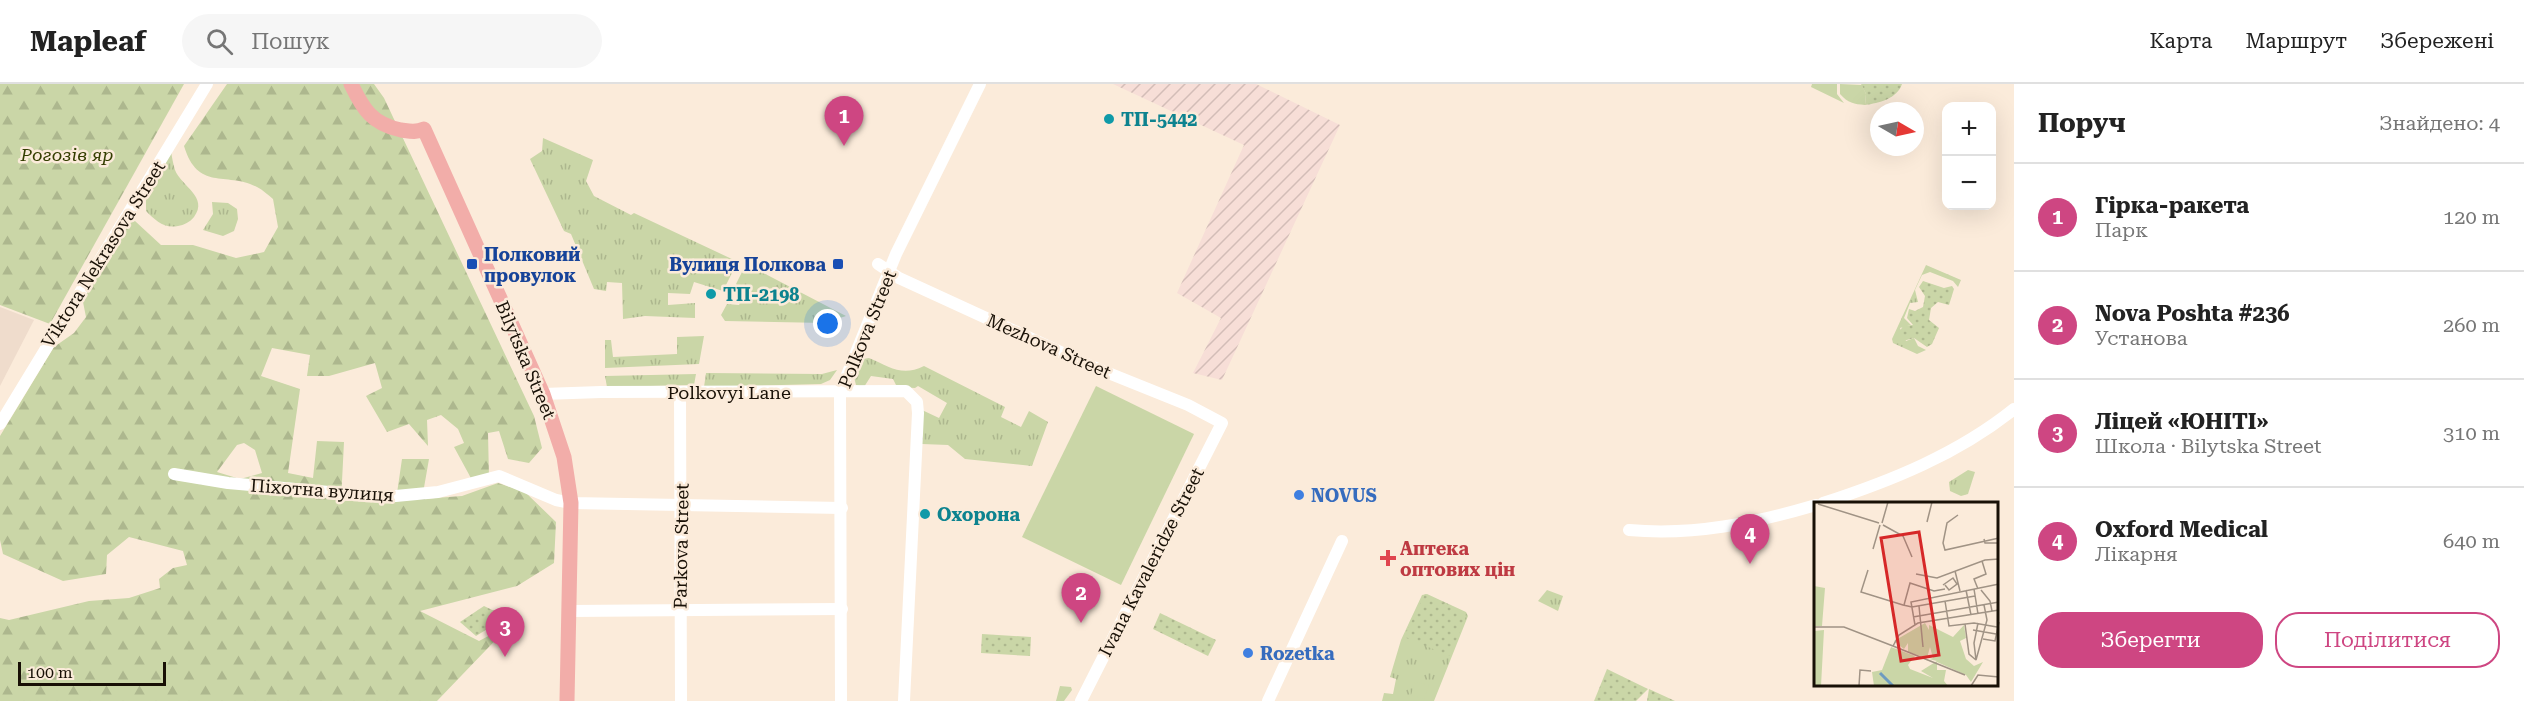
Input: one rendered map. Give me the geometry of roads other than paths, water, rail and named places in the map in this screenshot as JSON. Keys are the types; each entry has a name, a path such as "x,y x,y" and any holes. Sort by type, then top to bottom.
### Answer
{"main road":[{"name":"Bilytska Street","path":"351,84 371,118 382,126 418,132 424,129 543,394 564,457 571,503 567,701"}],"street":[{"name":"Viktora Nekrasova Street","path":"0,424 207,84"},
{"name":"Polkova Street","path":"841,701 840,392 890,272 980,84"},
{"name":"Mezhova Street","path":"878,264 890,272 1091,366 1188,405 1222,423"},
{"name":"Polkovyi Lane","path":"543,394 906,391 913,395 918,413 904,701"},
{"name":"Parkova Street","path":"680,392 681,701"},
{"path":"1826,502 1930,462 1975,438 2014,410"},
{"name":"Ivana Kavaleridze Street","path":"1081,701 1222,423"},
{"name":"Піхотна вулиця","path":"174,474 228,483 385,497 438,492 499,477 556,500 571,503 842,508"},
{"path":"1629,530 1674,532 1706,530 1814,505"},
{"path":"1268,701 1342,541"},
{"path":"570,611 842,609"}],"place":[{"name":"ТП-5442","path":"1109,119"},
{"name":"Гірка-ракета","path":"844,146"},
{"name":"Полковий провулок","path":"472,264"},
{"name":"Вулиця Полкова","path":"838,264"},
{"name":"ТП-2198","path":"711,294"},
{"name":"NOVUS","path":"1299,495"},
{"name":"Охорона","path":"925,514"},
{"name":"Аптека оптових цін","path":"1388,558"},
{"name":"Oxford Medical","path":"1750,564"},
{"name":"Nova Poshta #236","path":"1081,623"},
{"name":"Rozetka","path":"1248,653"},
{"name":"Ліцей «ЮНІТІ»","path":"505,657"}],"park label":[{"name":"Рогозів яр","path":"67,154"}]}
